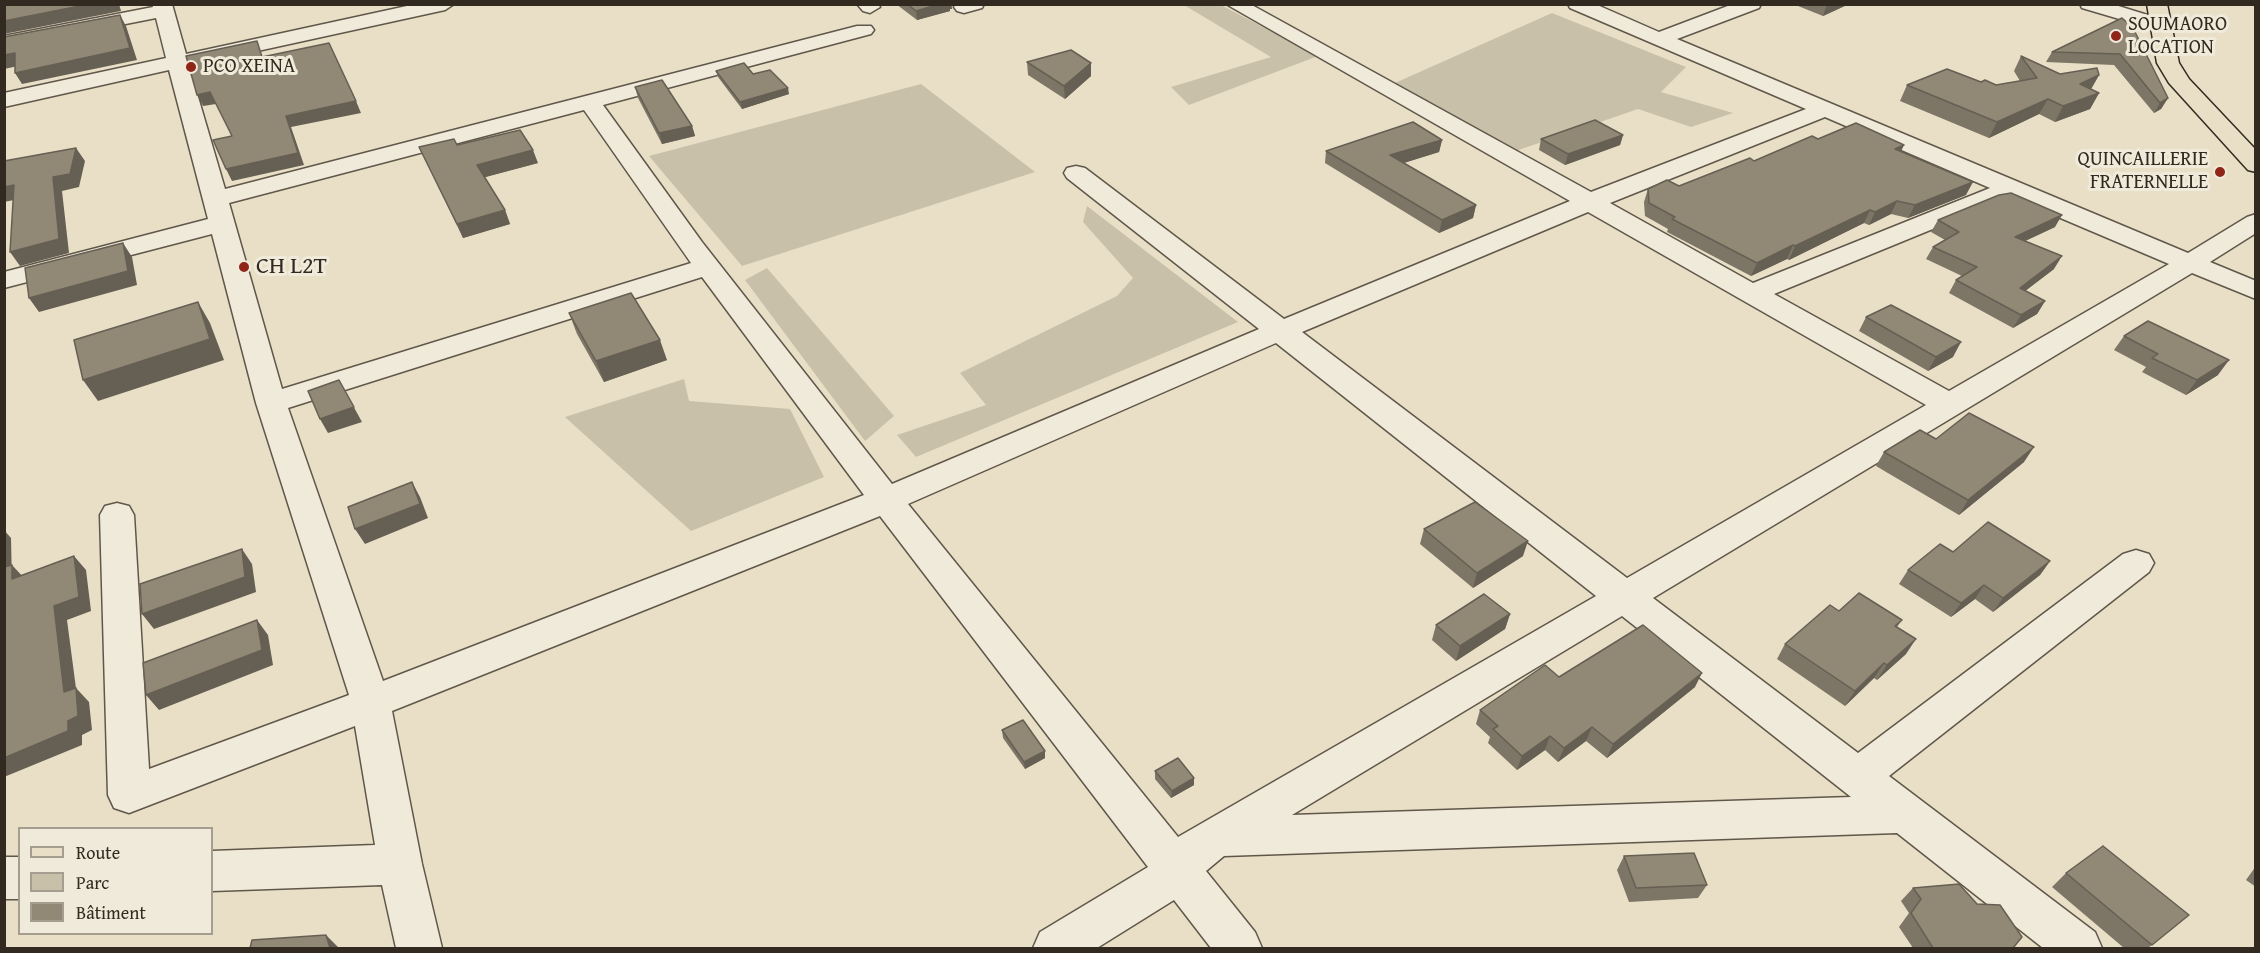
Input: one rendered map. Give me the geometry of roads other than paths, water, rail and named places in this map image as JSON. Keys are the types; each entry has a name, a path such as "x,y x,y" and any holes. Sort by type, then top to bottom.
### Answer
{"main road":[{"path":"2159,15 2168,63 2180,83 2256,165"}],"street":[{"path":"4,100 445,4"},
{"path":"1235,4 1950,405"},
{"path":"1577,4 2256,291"},
{"path":"1658,39 1752,4"},
{"path":"2089,4 2159,15"},
{"path":"4,42 163,8 271,403 371,703 400,864 419,948"},
{"path":"4,280 219,211 589,100 864,30"},
{"path":"589,100 707,267 886,500 1239,948"},
{"path":"117,515 129,795 371,703 886,500 1280,331 1589,202 1825,109"},
{"path":"1076,173 2079,948"},
{"path":"1752,293 2011,188"},
{"path":"1056,948 1179,872 1194,851 2256,222"},
{"path":"271,403 707,267"},
{"path":"1857,777 2136,563"},
{"path":"1218,837 1904,814"},
{"path":"213,871 400,864"}],"place":[{"name":"SOUMAORO LOCATION","path":"2116,36"},
{"name":"PCO XEINA","path":"191,67"},
{"name":"QUINCAILLERIE FRATERNELLE","path":"2220,172"},
{"name":"CH L2T","path":"244,267"}]}
